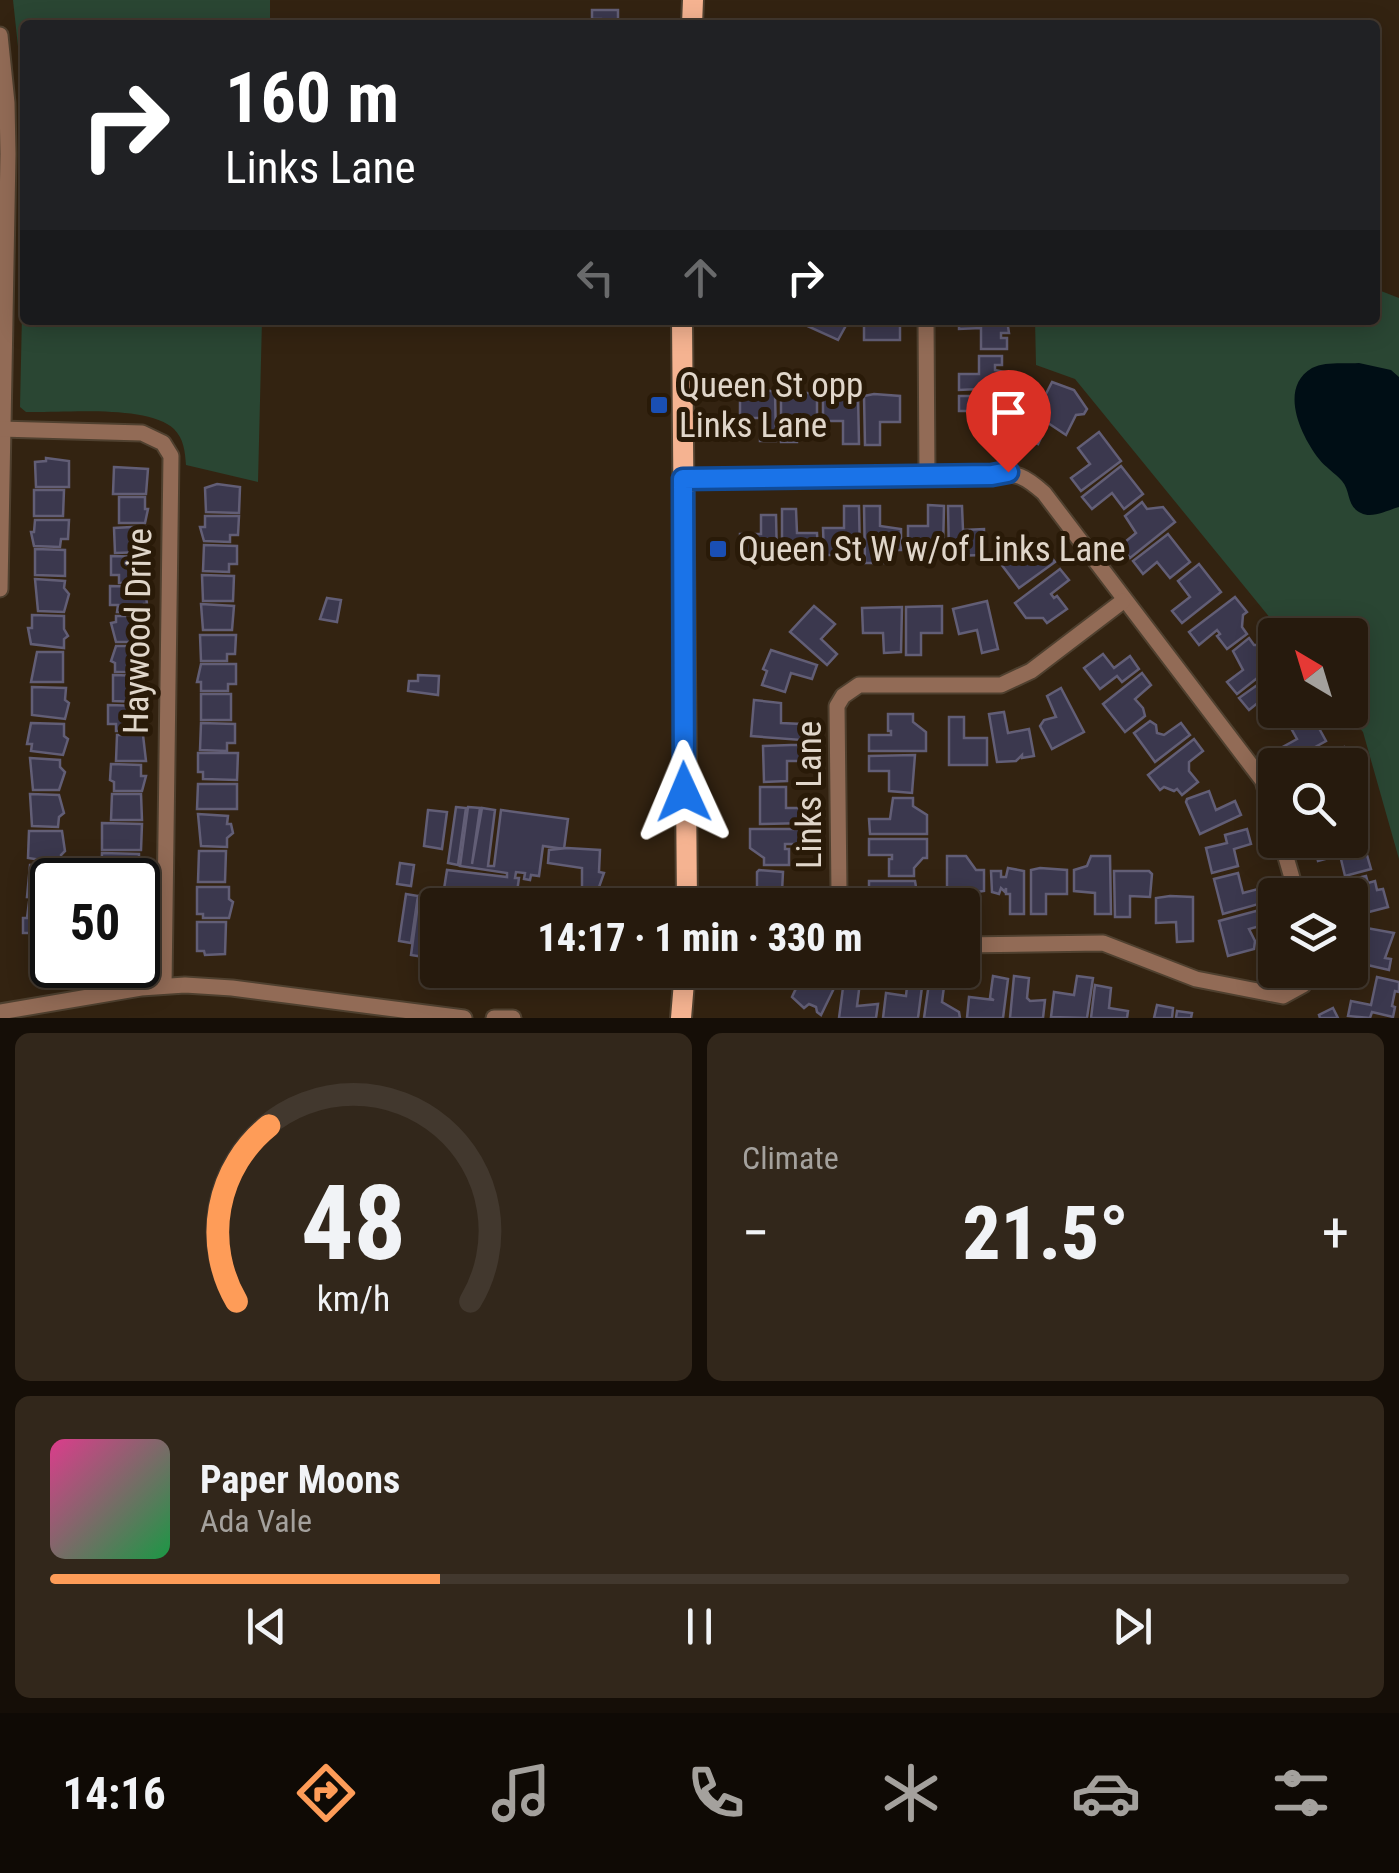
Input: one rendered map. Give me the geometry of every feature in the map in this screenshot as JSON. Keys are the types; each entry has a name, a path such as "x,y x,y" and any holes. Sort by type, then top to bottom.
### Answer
{"main road":[{"path":"682,325 686,888"},
{"path":"681,1018 684,988"}],"street":[{"path":"0,35 8,127 0,589"},
{"path":"926,325 927,474"},
{"name":"Haywood Drive","path":"2,429 142,433 164,443 170,456 164,986"},
{"path":"683,479 1008,472 1025,476 1044,493 1258,776"},
{"name":"Links Lane","path":"839,888 837,706 843,696 858,685 1001,684 1031,671 1123,601"},
{"path":"980,945 1103,943 1196,979 1282,996 1297,988"},
{"path":"0,1012 164,986 232,988 464,1018"},
{"path":"494,1018 513,1018"}],"green space":[{"path":"13,0 270,0 270,20 20,20 20,65"},
{"path":"1380,283 1381,291 1399,298 1399,859 1360,728 1368,728 1368,618 1270,618 1075,379 1036,365 1035,325 1380,325"},
{"path":"22,325 262,325 258,482 186,465 180,437 162,421 125,413 26,412 20,407"}],"shaded area":[{"path":"1359,363 1391,370 1399,377 1399,507 1370,515 1353,506 1342,481 1312,449 1300,425 1295,400 1296,387 1312,368"}],"building":[{"path":"592,10 618,10 618,20 592,19"},
{"path":"805,325 846,325 838,340"},
{"path":"864,325 900,325 900,340 864,340"},
{"path":"959,325 1008,325 1009,333 1001,333 1001,338 1007,338 1007,349 981,349 981,328 959,329"},
{"path":"979,356 1002,356 1002,365 995,365 995,370 1004,372 1001,388 959,390 959,374 979,374"},
{"path":"1052,382 1074,390 1087,409 1076,415 1066,435 1048,423 1038,444 1024,437"},
{"path":"740,392 755,394 775,392 776,441 760,441 760,418 740,418"},
{"path":"781,393 817,393 817,419 797,419 797,442 781,442"},
{"path":"823,394 858,394 859,444 843,444 843,421 823,421"},
{"path":"864,396 900,396 900,422 880,422 880,445 865,445"},
{"path":"959,396 999,396 1002,423 998,424 998,432 979,432 983,411 959,411"},
{"path":"1099,432 1121,461 1081,491 1071,478 1090,464 1078,448"},
{"path":"46,458 69,461 69,487 36,487 35,462"},
{"path":"1121,466 1143,494 1124,509 1112,493 1092,509 1082,497"},
{"path":"114,467 148,469 146,494 113,494"},
{"path":"217,484 240,487 239,513 206,512 205,488"},
{"path":"34,490 64,490 63,516 34,516"},
{"path":"119,497 145,497 145,523 119,523"},
{"path":"1142,502 1147,509 1163,507 1175,522 1130,558 1120,546 1136,533 1125,516"},
{"path":"928,505 944,506 943,551 908,551 908,526 928,526"},
{"path":"844,506 859,506 860,555 824,555 823,528 844,528"},
{"path":"864,506 880,506 880,526 901,529 901,550 893,550 884,563 865,563"},
{"path":"948,506 962,506 963,530 984,529 984,555 949,556"},
{"path":"782,509 796,509 797,533 817,533 818,558 782,559"},
{"path":"761,515 776,515 777,559 740,559 740,534 761,534"},
{"path":"205,516 239,516 238,535 230,535 230,542 204,541 200,527 205,527"},
{"path":"35,520 69,520 68,539 61,539 60,547 34,546 31,532"},
{"path":"147,527 145,552 115,553 114,528"},
{"path":"1168,534 1190,562 1170,578 1157,562 1143,574 1133,561"},
{"path":"204,545 237,546 237,564 229,564 229,572 203,571"},
{"path":"1017,545 1029,561 1045,549 1055,562 1019,588 998,560"},
{"path":"35,549 65,550 65,576 35,575"},
{"path":"111,556 146,557 145,568 149,568 145,583 119,583 119,575 111,575"},
{"path":"1199,564 1221,592 1182,623 1172,611 1190,597 1178,581"},
{"path":"1060,569 1069,580 1051,594 1067,609 1047,623 1043,618 1026,618 1015,603"},
{"path":"202,575 234,576 233,601 203,601"},
{"path":"35,579 65,581 64,588 69,594 64,612 38,611"},
{"path":"110,586 145,587 144,613 117,612 118,605 110,605"},
{"path":"1235,597 1247,612 1242,627 1247,634 1227,649 1217,630 1199,645 1189,632"},
{"path":"327,598 341,600 337,622 320,619"},
{"path":"987,601 998,649 982,653 977,630 959,634 953,609"},
{"path":"201,604 234,606 232,630 203,630"},
{"path":"814,606 835,624 821,639 837,654 827,665 790,632"},
{"path":"942,606 942,633 921,633 921,655 906,655 906,607"},
{"path":"902,607 901,652 884,653 883,633 863,633 862,608"},
{"path":"32,615 64,616 68,636 64,648 31,644 28,628 32,628"},
{"path":"116,616 143,616 143,628 147,628 144,642 116,642 111,623 116,622"},
{"path":"200,635 236,635 235,654 227,654 227,661 201,661"},
{"path":"1249,638 1258,645 1258,677 1237,694 1227,682 1243,670 1233,651"},
{"path":"116,646 142,646 142,657 147,658 143,672 115,672 115,663 111,661"},
{"path":"771,650 817,665 812,679 791,673 785,692 762,685 767,671 763,669"},
{"path":"37,652 63,652 63,682 31,682"},
{"path":"1103,654 1114,668 1130,656 1139,669 1122,682 1117,676 1100,689 1084,668"},
{"path":"201,664 236,664 236,684 228,684 228,691 201,691 201,682 197,682"},
{"path":"1142,673 1151,685 1135,699 1145,716 1125,732 1103,704"},
{"path":"113,675 143,676 140,702 113,701"},
{"path":"418,675 439,676 438,695 408,691 409,681 418,681"},
{"path":"1258,684 1258,703 1249,710 1239,698"},
{"path":"32,687 66,688 65,700 69,703 65,719 32,715"},
{"path":"1061,688 1084,732 1052,749 1040,726 1044,720 1056,717 1047,696"},
{"path":"201,694 231,694 231,720 201,720"},
{"path":"754,700 781,703 781,723 802,724 801,740 751,736"},
{"path":"108,705 142,706 142,731 116,731 116,724 108,724"},
{"path":"1004,712 1008,733 1029,729 1034,756 997,762 989,714"},
{"path":"888,714 913,714 913,722 926,732 926,751 869,751 869,735 891,735"},
{"path":"949,717 964,717 964,738 987,738 987,765 949,765"},
{"path":"1150,721 1156,725 1157,733 1164,735 1181,723 1190,735 1155,762 1134,733"},
{"path":"31,723 64,724 64,736 68,739 63,755 31,751 32,744 27,744"},
{"path":"201,723 235,724 235,743 227,743 227,751 200,750"},
{"path":"1291,728 1319,728 1326,741 1313,748 1281,748 1297,739"},
{"path":"117,735 143,735 146,761 116,761"},
{"path":"1194,739 1203,751 1189,762 1189,771 1198,782 1182,795 1177,789 1160,790 1148,775"},
{"path":"807,745 807,761 787,761 787,781 764,782 763,746"},
{"path":"198,753 238,753 237,780 203,779 203,772 198,772"},
{"path":"915,755 912,793 889,791 889,771 869,771 869,756"},
{"path":"30,758 60,760 65,772 59,790 33,790"},
{"path":"111,764 141,765 141,776 146,776 142,791 114,791"},
{"path":"198,784 237,784 237,809 197,809"},
{"path":"760,787 786,787 786,808 808,808 808,823 760,824"},
{"path":"1209,791 1216,810 1235,801 1241,815 1200,834 1186,802"},
{"path":"30,794 59,795 64,813 59,817 58,827 32,826"},
{"path":"112,794 141,794 142,820 111,820"},
{"path":"893,798 913,798 913,806 927,815 927,834 870,834 869,819 890,819"},
{"path":"456,807 466,808 458,865 448,863"},
{"path":"468,807 480,808 472,864 482,808 495,810 488,866 494,866 501,810 568,819 564,849 543,846 539,876 524,879 525,873 516,872 518,888 444,888 447,870 507,877 507,873 460,866"},
{"path":"428,810 447,812 442,849 424,846"},
{"path":"198,814 228,816 227,824 231,824 233,833 227,838 227,847 201,846"},
{"path":"102,823 142,824 141,850 102,850"},
{"path":"750,829 808,829 808,844 785,844 789,865 764,865 764,858 750,848"},
{"path":"1247,829 1251,844 1234,849 1238,866 1212,873 1206,848 1227,843 1225,835"},
{"path":"29,831 62,831 65,851 61,858 28,858"},
{"path":"869,839 927,839 927,858 914,868 914,876 889,876 892,855 869,855"},
{"path":"549,850 600,850 599,872 604,873 599,888 582,888 582,868 548,863"},
{"path":"199,851 226,851 225,882 198,882"},
{"path":"102,853 139,854 139,858 102,858"},
{"path":"947,856 966,856 976,870 984,870 984,891 947,888"},
{"path":"1091,856 1110,856 1111,914 1095,914 1095,893 1074,891 1074,870 1087,866"},
{"path":"1341,858 1368,858 1371,869 1345,876"},
{"path":"400,863 414,865 411,886 397,884"},
{"path":"1008,868 1024,871 1024,914 1010,914 1010,894 1006,894 1006,888 1005,892 1001,888 999,894 992,892 991,871 1001,871 1001,877 1006,877"},
{"path":"1031,870 1067,870 1067,894 1046,894 1046,914 1031,914"},
{"path":"1114,871 1152,874 1150,897 1130,896 1130,917 1115,917"},
{"path":"757,872 783,872 782,888 757,888"},
{"path":"1238,873 1243,893 1258,889 1258,904 1223,914 1214,879"},
{"path":"869,881 915,881 916,888 869,888"},
{"path":"1375,881 1377,890 1383,889 1388,907 1368,912 1368,883"},
{"path":"197,887 229,887 229,899 233,902 229,918 203,918 203,914 197,914"},
{"path":"406,894 418,896 411,943 399,941"},
{"path":"419,896 420,956 411,955"},
{"path":"1193,897 1193,941 1177,942 1176,922 1156,923 1156,898"},
{"path":"30,902 30,933 23,933 23,918 27,918"},
{"path":"1258,910 1258,927 1249,929 1254,949 1228,956 1219,921"},
{"path":"197,922 226,922 225,954 205,955 204,951 197,951"},
{"path":"1368,928 1394,933 1385,958 1391,959 1389,970 1368,965"},
{"path":"993,976 1008,979 1003,1018 967,1018 969,997 994,1000 990,998"},
{"path":"1014,976 1029,978 1030,1001 1045,1000 1043,1018 1010,1018"},
{"path":"1077,976 1093,978 1087,1018 1051,1017 1054,992 1074,995"},
{"path":"1377,977 1399,982 1393,1017 1372,1012 1370,1018 1348,1016 1351,1001 1371,1005"},
{"path":"1095,985 1111,988 1109,1008 1128,1011 1127,1018 1091,1018"},
{"path":"796,988 834,988 821,1015 816,1007 809,1004 804,1008 792,997"},
{"path":"843,988 859,988 857,1006 878,1004 876,1018 839,1018"},
{"path":"907,988 922,988 918,1018 883,1018 886,993 906,996"},
{"path":"928,988 944,988 942,1002 959,1012 960,1018 924,1018"},
{"path":"1157,1005 1173,1008 1172,1018 1154,1018"},
{"path":"1333,1008 1338,1018 1320,1018 1319,1015"},
{"path":"1177,1011 1192,1013 1191,1018 1176,1018"}],"place":[{"name":"Queen St opp Links Lane","path":"659,405"},
{"name":"Queen St W w/of Links Lane","path":"718,549"}],"route":[{"path":"684,792 683,479 1008,472"}]}
